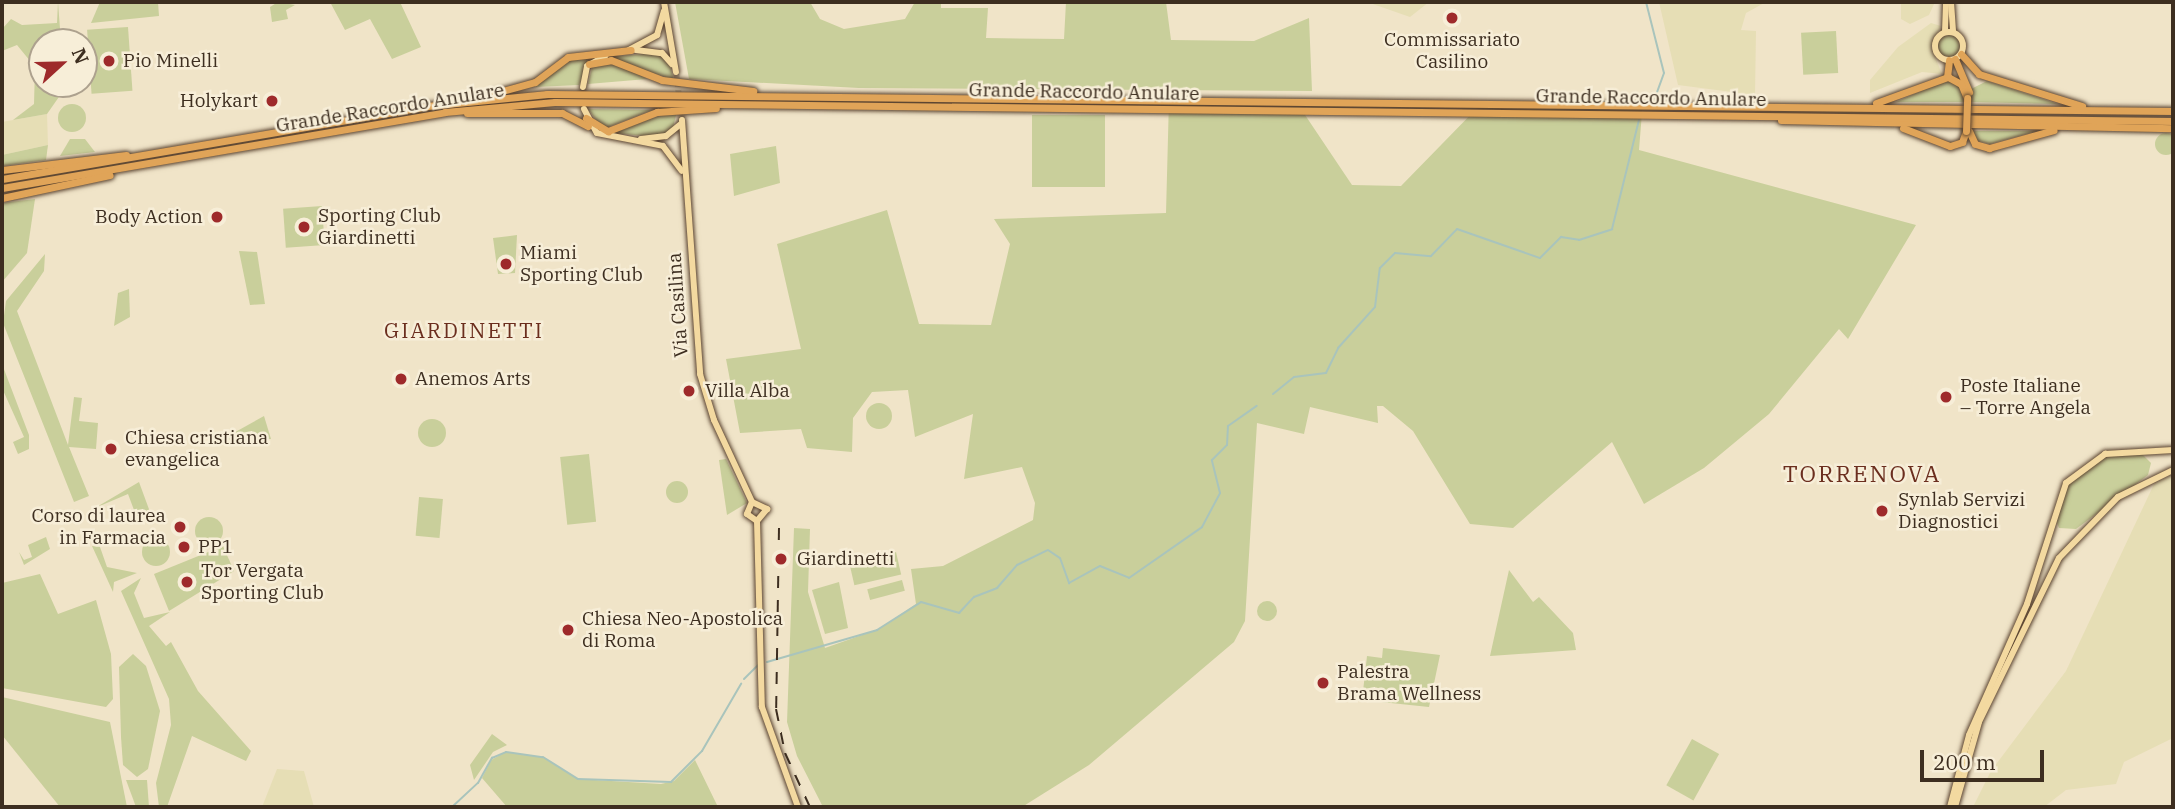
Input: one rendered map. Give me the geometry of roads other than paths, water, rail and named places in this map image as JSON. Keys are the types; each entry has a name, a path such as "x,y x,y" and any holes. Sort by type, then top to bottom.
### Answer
{"highway":[{"path":"470,100 531,84 571,56 631,50"},
{"path":"1947,78 1955,57"},
{"path":"1955,57 1968,98 1968,131 1975,144 1989,149 2089,127"},
{"path":"1955,57 1983,76 2100,110"},
{"path":"589,64 611,60 662,80 771,94"},
{"path":"1848,106 1891,100 1947,78 1960,82 1968,98"},
{"name":"Grande Raccordo Anulare","path":"109,159 470,100 571,93 2173,111"},
{"name":"Grande Raccordo Anulare","path":"2,188 35,188 151,164 446,112 573,102 2173,121"},
{"path":"446,112 558,112 608,131 664,110 788,105"},
{"path":"1749,115 1891,126 2173,128"},
{"path":"1891,126 1950,146 1962,142 1968,131"},
{"path":"2,170 109,159"},
{"path":"2,179 109,159"},
{"path":"2,198 35,188"}],"main road":[{"path":"631,50 662,53 676,72 664,2"},
{"path":"1946,2 1949,32"},
{"path":"1949,32 1962,40 1955,57 1935,47 1949,32 1951,2"},
{"path":"583,87 589,64 631,50 657,36 664,11"},
{"path":"584,109 587,122 605,137 629,139"},
{"name":"Via Casilina","path":"629,139 668,135 682,120 702,382 752,502"},
{"name":"Via Casilina","path":"629,139 646,142 671,152 685,179"},
{"path":"1953,807 1969,735 2027,604 2066,483 2105,454 2173,450"},
{"path":"1953,807 1989,700 2062,554 2122,495 2173,470"},
{"path":"757,521 747,514 752,502 767,509 757,521 763,573 762,707 798,807"}],"waterway":[{"path":"1646,2 1664,73 1655,98"},
{"path":"1273,394 1294,377 1326,373 1338,348 1375,307 1380,268 1395,253 1431,256 1457,229 1540,258 1561,237 1579,240 1612,229 1639,120"},
{"path":"767,662 877,630 921,602 959,613 974,597 997,588 1017,565 1048,550 1060,558 1069,583 1100,566 1129,578 1202,527 1220,493 1212,460 1227,445 1228,426 1257,406"},
{"path":"744,679 758,665"},
{"path":"452,807 478,783 492,758 506,752 543,757 578,779 671,782 702,751 741,684"}],"tunnel":[{"path":"676,72 682,120"}],"railway":[{"path":"779,528 776,709 785,753 810,807"}],"place":[{"name":"Commissariato Casilino","path":"1452,18"},
{"name":"Pio Minelli","path":"109,61"},
{"name":"Holykart","path":"272,101"},
{"name":"Body Action","path":"217,217"},
{"name":"Sporting Club Giardinetti","path":"304,227"},
{"name":"Miami Sporting Club","path":"506,264"},
{"name":"Anemos Arts","path":"401,379"},
{"name":"Villa Alba","path":"689,391"},
{"name":"Poste Italiane – Torre Angela","path":"1946,397"},
{"name":"Chiesa cristiana evangelica","path":"111,449"},
{"name":"Synlab Servizi Diagnostici","path":"1882,511"},
{"name":"Corso di laurea in Farmacia","path":"180,527"},
{"name":"PP1","path":"184,547"},
{"name":"Giardinetti","path":"781,559"},
{"name":"Tor Vergata Sporting Club","path":"187,582"},
{"name":"Chiesa Neo-Apostolica di Roma","path":"568,630"},
{"name":"Palestra Brama Wellness","path":"1323,683"}],"district":[{"name":"GIARDINETTI","path":"464,330"},
{"name":"TORRENOVA","path":"1862,473"}]}
